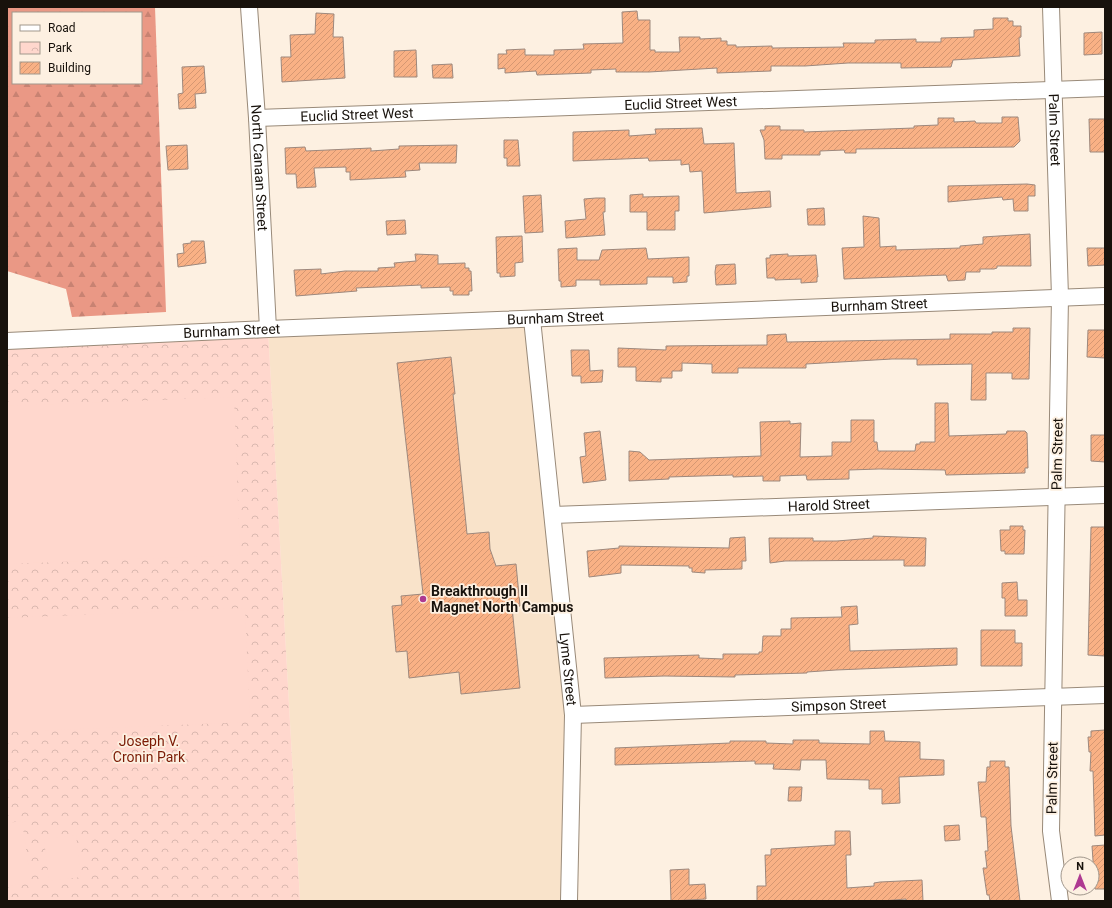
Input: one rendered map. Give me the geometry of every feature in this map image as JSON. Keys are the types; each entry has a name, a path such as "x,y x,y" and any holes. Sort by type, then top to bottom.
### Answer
{"street":[{"name":"North Canaan Street","path":"249,7 257,118 268,329"},
{"name":"Palm Street","path":"1051,7 1060,297 1051,831 1060,901"},
{"name":"Euclid Street West","path":"257,118 1105,88"},
{"name":"Burnham Street","path":"7,341 268,329 1105,296"},
{"name":"Lyme Street","path":"532,319 573,715 569,901"},
{"name":"Harold Street","path":"553,515 1105,495"},
{"name":"Simpson Street","path":"573,715 1105,695"}],"shaded area":[{"name":"Breakthrough II Magnet North Campus","path":"532,319 573,715 569,901 300,901 268,329"}],"green space":[{"path":"7,7 155,7 166,312 72,317 66,289 7,271"},
{"name":"Joseph V. Cronin Park","path":"268,329 300,901 7,901 7,341"},
{"path":"234,397 240,555 7,564 7,406"},
{"path":"245,608 250,722 7,732 7,618"},
{"path":"22,821 31,883 7,886 7,823"},
{"path":"76,835 81,877 49,881 44,839"}],"building":[{"path":"637,11 638,20 650,20 650,50 655,50 655,52 680,52 679,37 700,37 700,39 721,38 721,41 727,41 727,45 736,45 736,47 772,46 772,48 844,47 843,43 875,43 875,40 916,39 916,42 941,42 941,38 974,37 974,30 993,29 993,18 1008,18 1008,21 1013,21 1013,26 1021,26 1021,37 1019,38 1020,56 953,60 951,67 901,68 901,63 848,63 805,66 771,66 771,71 717,73 717,68 649,72 616,72 616,69 591,70 591,73 537,75 536,71 505,73 505,68 498,69 498,54 507,54 506,50 525,49 525,55 554,55 554,50 584,49 583,44 623,43 622,12"},
{"path":"316,13 334,14 333,37 343,37 345,78 282,82 281,57 291,57 290,35 315,34"},
{"path":"1102,32 1102,54 1084,55 1084,33"},
{"path":"416,50 417,77 394,77 394,51"},
{"path":"452,64 453,78 433,78 432,65"},
{"path":"204,66 206,93 195,94 196,108 179,109 178,94 183,93 182,67"},
{"path":"1002,117 1018,117 1020,141 1014,147 856,149 856,153 845,153 844,150 820,151 820,155 782,155 782,159 765,159 764,140 760,130 765,130 765,126 780,126 780,130 804,130 804,132 914,128 914,126 938,125 938,118 954,118 954,122 975,121 976,123 1002,123"},
{"path":"1089,119 1105,119 1105,152 1090,152"},
{"path":"702,128 704,144 734,143 736,193 770,191 771,207 704,213 702,171 690,172 689,164 681,165 681,160 649,161 648,158 573,161 573,132 629,130 629,136 656,134 655,129"},
{"path":"504,140 518,140 520,166 507,166 507,158 504,158"},
{"path":"187,145 188,169 168,170 166,146"},
{"path":"457,145 456,163 419,163 420,170 405,171 406,177 350,180 350,172 346,172 346,167 314,168 316,187 297,188 296,174 286,174 285,148 305,147 306,151 371,148 371,151 399,149 399,146"},
{"path":"1035,185 1035,196 1028,196 1028,211 1014,211 1013,199 1003,200 1002,197 948,202 948,186"},
{"path":"643,194 643,197 679,196 679,211 675,211 675,230 647,230 647,212 630,212 630,195"},
{"path":"541,195 543,232 525,233 523,196"},
{"path":"605,198 605,212 603,212 605,235 566,238 565,221 586,219 584,199"},
{"path":"824,208 825,225 808,225 807,209"},
{"path":"863,216 879,218 880,247 896,246 896,250 960,248 960,246 983,244 983,237 1030,234 1031,266 997,266 997,268 994,269 980,269 980,272 966,272 965,280 948,281 946,275 844,279 842,248 864,247"},
{"path":"405,220 406,234 387,235 386,221"},
{"path":"522,236 523,262 515,263 515,276 500,277 500,273 497,273 496,237"},
{"path":"191,241 204,241 206,263 178,267 177,254 184,253 183,244 191,243"},
{"path":"577,248 577,260 599,260 602,250 646,248 648,259 689,257 689,276 687,276 687,282 673,283 673,277 647,277 647,284 600,285 600,280 576,280 576,286 561,287 561,281 559,281 558,249"},
{"path":"1087,248 1105,248 1105,265 1088,266"},
{"path":"415,254 438,255 438,264 465,263 465,268 469,268 469,271 471,271 472,291 469,291 469,295 453,295 453,291 450,291 450,287 421,288 421,285 356,288 357,291 296,296 294,270 321,269 321,274 345,271 378,271 378,268 395,267 394,263 416,261"},
{"path":"788,254 788,256 816,255 817,282 801,283 801,279 775,280 775,278 767,278 766,258 770,258 770,255"},
{"path":"735,264 736,284 716,285 716,265"},
{"path":"1013,328 1030,328 1029,379 1012,379 1012,373 986,373 986,400 971,400 972,364 917,365 917,359 806,364 806,368 738,368 738,373 712,373 712,364 682,363 682,371 672,371 672,378 661,378 661,382 636,381 636,367 618,367 618,348 666,350 666,346 767,345 767,335 786,334 787,342 950,339 950,334 992,334 992,332 1013,332"},
{"path":"1088,330 1105,330 1105,358 1087,357"},
{"path":"571,350 589,350 590,371 603,370 602,382 581,383 581,376 572,376"},
{"path":"451,357 455,394 453,394 467,534 489,532 490,549 496,566 516,564 520,606 512,607 520,688 461,694 459,672 409,678 407,651 396,652 392,606 402,605 401,596 423,594 397,363"},
{"path":"935,403 948,403 949,436 1006,434 1007,431 1025,431 1027,433 1028,468 1025,468 1025,473 946,475 945,470 879,469 849,470 849,479 807,480 806,475 780,476 780,481 763,481 763,476 733,477 733,475 669,477 669,479 629,481 629,451 640,452 649,460 761,456 760,422 790,421 790,424 801,423 800,457 832,456 832,442 851,442 851,420 874,420 874,442 877,442 878,451 915,451 916,444 920,444 920,442 935,442"},
{"path":"600,431 606,480 583,483 580,457 586,456 584,433"},
{"path":"1091,435 1105,435 1105,462 1091,461"},
{"path":"1010,526 1023,526 1023,530 1025,530 1024,554 1005,554 1005,551 1001,551 1000,530 1010,530"},
{"path":"1091,527 1105,527 1105,656 1088,655"},
{"path":"873,536 926,538 925,566 904,566 904,560 785,561 770,563 769,538 813,538 813,541 837,541 873,538"},
{"path":"745,537 746,561 742,561 742,569 705,570 705,573 692,572 692,568 689,568 689,566 621,565 621,573 589,577 587,551 619,548 619,546 729,548 730,538"},
{"path":"1017,582 1018,600 1027,600 1027,616 1005,616 1005,598 1002,598 1002,583"},
{"path":"857,606 858,624 849,625 850,651 957,648 957,665 836,670 807,673 735,675 735,677 664,676 605,678 604,658 699,655 699,658 723,659 723,654 759,654 759,652 762,652 763,636 781,636 781,629 791,629 791,618 842,617 841,607"},
{"path":"981,630 1015,630 1015,643 1022,643 1022,666 981,666"},
{"path":"1105,730 1105,835 1095,836 1093,771 1090,771 1091,752 1089,752 1088,737 1091,737 1091,731"},
{"path":"870,731 884,731 885,741 920,742 920,759 944,760 944,775 899,777 900,803 882,804 882,789 869,789 869,780 827,779 826,760 801,760 800,770 773,769 774,764 755,764 755,761 615,765 615,748 730,743 730,741 766,741 766,743 793,744 793,740 819,740 819,743 870,744"},
{"path":"990,761 1005,761 1005,767 1009,767 1011,826 1020,901 990,901 989,895 987,895 983,868 987,868 985,851 988,851 986,817 981,817 978,782 986,782 987,767 990,767"},
{"path":"789,787 802,787 801,801 788,801"},
{"path":"959,825 960,840 945,841 944,826"},
{"path":"835,831 850,831 851,855 846,855 847,888 874,886 874,883 880,882 922,880 923,901 906,901 906,899 882,901 757,901 757,886 766,886 765,855 771,855 771,849 835,845"},
{"path":"1105,845 1105,889 1100,889 1100,856 1093,856 1092,846"},
{"path":"689,869 689,885 705,884 706,899 671,901 670,870"}],"place":[{"name":"Breakthrough II Magnet North Campus","path":"423,599"}]}
